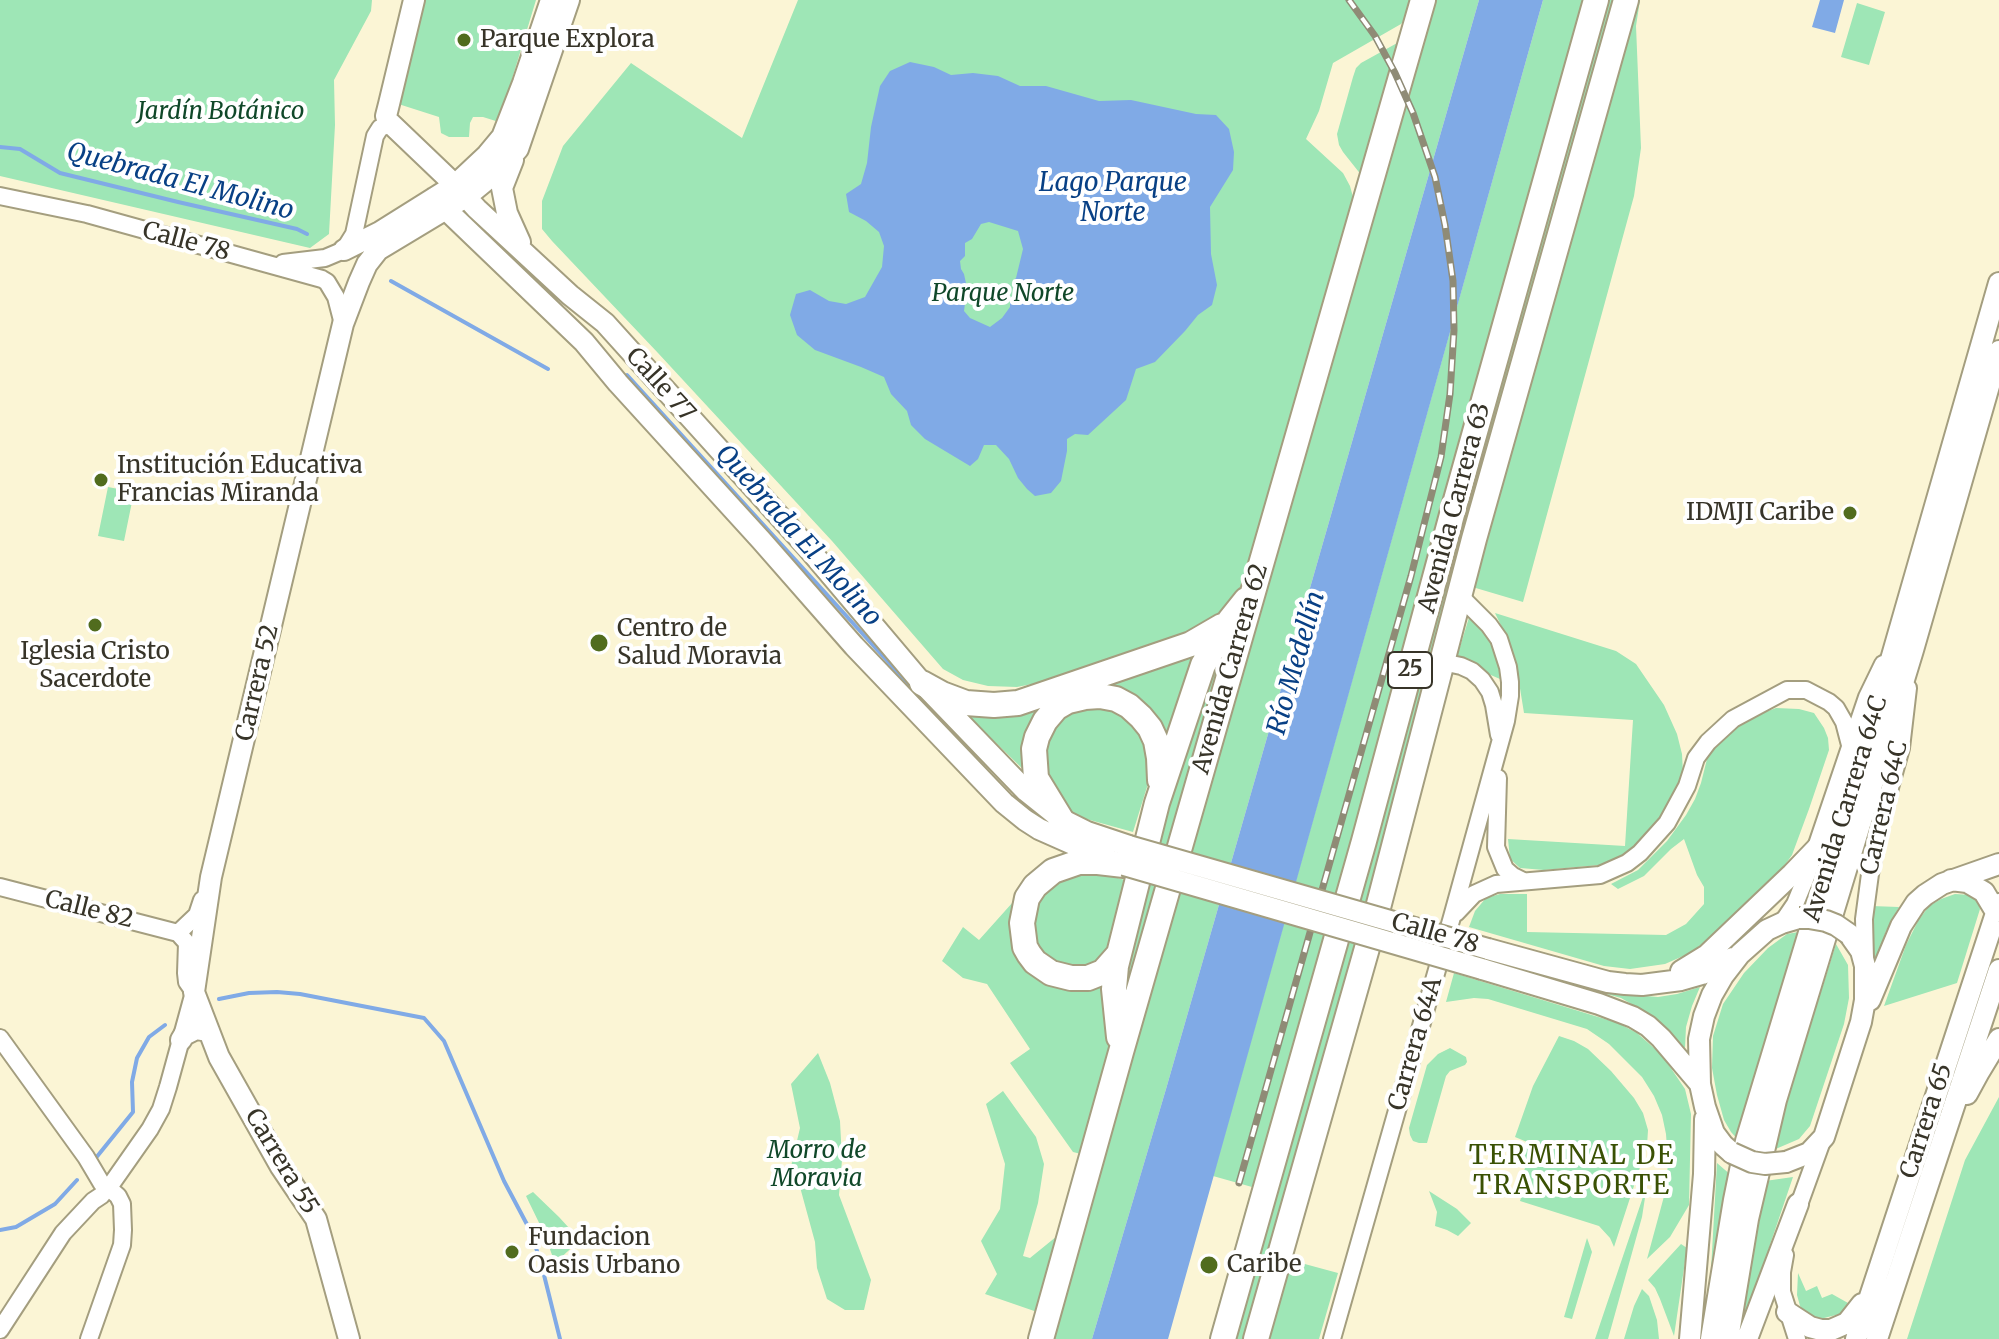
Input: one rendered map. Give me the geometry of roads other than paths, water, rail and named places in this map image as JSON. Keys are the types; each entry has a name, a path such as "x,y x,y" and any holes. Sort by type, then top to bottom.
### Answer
{"highway":[{"name":"Avenida Carrera 62","path":"1041,1339 1423,0"},
{"name":"Avenida Carrera 63","path":"1223,1339 1596,0"},
{"name":"Avenida Carrera 63","path":"1256,1339 1373,927 1460,596 1626,0"},
{"path":"1121,1052 1114,989 1118,955 1157,803 1203,665 1230,620 1254,591"},
{"path":"922,683 966,703 1018,703 1191,644 1230,620"},
{"path":"1408,677 1442,662"},
{"path":"1061,819 1036,778 1034,749 1045,721 1056,708 1085,697 1116,699 1129,706 1150,728 1159,758 1157,803"},
{"path":"1118,955 1103,972 1088,978 1051,973 1029,954 1022,923 1027,898 1035,886 1053,871 1079,862 1098,862 1126,856"}],"main road":[{"path":"390,124 386,116 414,0"},
{"path":"460,191 502,137 551,0"},
{"path":"525,253 512,228 502,188 569,0"},
{"name":"Calle 77","path":"390,124 477,209 605,323 808,548 922,683 1026,791 1061,819 1126,856"},
{"path":"344,250 440,204 500,169 518,149"},
{"name":"Calle 77","path":"440,204 584,342 854,646 1004,803 1039,829 1084,850 1126,856"},
{"name":"Carrera 52","path":"194,992 211,882 343,324 367,264 378,250 440,204"},
{"name":"Avenida Carrera 64C","path":"1728,1339 1748,1219 1776,1100 1904,644 1999,283"},
{"name":"Avenida Carrera 64C","path":"1711,1339 1746,1141 1876,712 1904,644 1999,351"},
{"path":"618,383 621,369 627,365 642,366"},
{"path":"1642,985 1698,962 1817,848"},
{"name":"Calle 78","path":"1126,856 1485,959 1608,1007 1648,1026 1700,1084"},
{"path":"1861,1022 1865,1000 1865,966 1861,951 1849,934 1836,925 1826,921 1791,920 1767,930 1740,954 1712,995 1699,1039 1700,1084 1705,1107 1714,1133 1723,1145 1732,1153 1765,1164 1786,1162 1815,1148 1824,1137 1861,1022 1908,914 1925,895 1951,880 1999,864"},
{"path":"1951,880 1967,882 1984,892 1998,908"},
{"name":"Carrera 65","path":"1877,1339 1930,1174 1998,908"},
{"name":"Calle 78","path":"1485,959 1608,982 1642,985 1667,983 1702,974 1740,954"},
{"name":"Carrera 65","path":"1856,1339 1875,1279 1969,1025 1999,970"},
{"name":"Carrera 55","path":"194,992 226,1071 281,1167 316,1219 349,1339"},
{"path":"1930,1174 1975,1079 1999,1037 1969,1025"},
{"path":"181,1040 196,1029 209,1031"},
{"path":"1690,1339 1704,1174 1705,1107"},
{"path":"1747,1339 1798,1204"},
{"path":"1787,1312 1810,1327 1821,1330 1836,1328 1847,1323 1860,1309 1875,1279"}],"street":[{"path":"269,263 303,262 344,250 354,234 375,136 380,128 390,124"},
{"name":"Calle 78","path":"0,196 87,214 322,279 336,297 343,324"},
{"path":"1460,596 1499,639 1508,667 1510,696 1499,748"},
{"name":"Carrera 64C","path":"1791,920 1867,697 1904,644"},
{"name":"Carrera 64C","path":"1865,966 1864,919 1870,874 1901,748 1904,644"},
{"path":"1442,662 1472,671 1490,692 1499,748 1496,847 1505,869 1523,881"},
{"path":"1452,917 1485,887 1600,875 1627,863 1667,823 1687,786 1696,758 1708,742 1733,719 1787,690 1806,690 1836,708 1844,722 1850,745"},
{"name":"Carrera 64A","path":"1332,1339 1499,748"},
{"path":"194,992 187,982 187,943 178,933 197,915 205,889 211,882"},
{"name":"Calle 82","path":"0,887 178,933"},
{"name":"Carrera 52","path":"0,1330 51,1248 106,1188 150,1129 161,1109 194,992"},
{"path":"0,1038 106,1188 118,1196 122,1204 122,1245 89,1339"},
{"path":"1797,1339 1782,1292 1782,1272 1798,1204 1824,1137"}],"water":[{"name":"Río Medellín","path":"1479,0 1543,0 1168,1339 1092,1339 1166,1089"},
{"path":"1820,0 1844,0 1835,33 1812,27"},
{"name":"Lago Parque Norte","path":"910,62 934,67 951,75 973,73 998,76 1020,86 1046,86 1099,101 1131,100 1196,114 1216,115 1229,129 1234,152 1233,170 1210,207 1211,254 1217,285 1212,305 1198,315 1155,362 1136,369 1126,400 1088,435 1075,434 1067,439 1061,481 1051,493 1035,496 1018,478 1009,459 996,445 984,445 978,459 970,466 925,439 911,425 907,411 891,394 884,377 815,350 797,335 790,315 796,294 810,290 829,301 846,304 865,297 882,267 884,246 879,232 849,212 846,194 861,184 880,86 890,71","holes":["989,222 1018,231 1023,249 1013,281 1010,307 990,327 970,318 964,311 967,288 960,261 965,256 965,243 972,239 981,224"]}],"waterway":[{"name":"Quebrada El Molino","path":"0,147 20,149 60,173 297,229 307,234"},
{"name":"Quebrada El Molino","path":"391,281 548,369"},
{"name":"Quebrada El Molino","path":"627,375 942,721"},
{"path":"219,999 249,993 300,994 424,1018 444,1041 504,1181 531,1232 560,1339"},
{"path":"95,1159 133,1112 132,1082 137,1058 149,1037 165,1025"},
{"path":"0,1230 16,1227 55,1204 77,1180"}],"railway":[{"path":"1239,1183 1411,576 1441,457 1450,394 1453,281 1435,177 1413,113 1395,73 1375,36 1349,0"}],"place":[{"name":"Parque Explora","path":"464,40"},
{"name":"Institución Educativa Francias Miranda","path":"101,480"},
{"name":"IDMJI Caribe","path":"1850,513"},
{"name":"Iglesia Cristo Sacerdote","path":"95,625"},
{"name":"Centro de Salud Moravia","path":"599,643"},
{"name":"Fundacion Oasis Urbano","path":"512,1252"},
{"name":"Caribe","path":"1209,1265"}],"district":[{"name":"TERMINAL DE TRANSPORTE","path":"1572,1172"}],"park label":[{"name":"Jardín Botánico","path":"221,112"},
{"name":"Parque Norte","path":"1003,294"},
{"name":"Morro de Moravia","path":"817,1165"}]}
